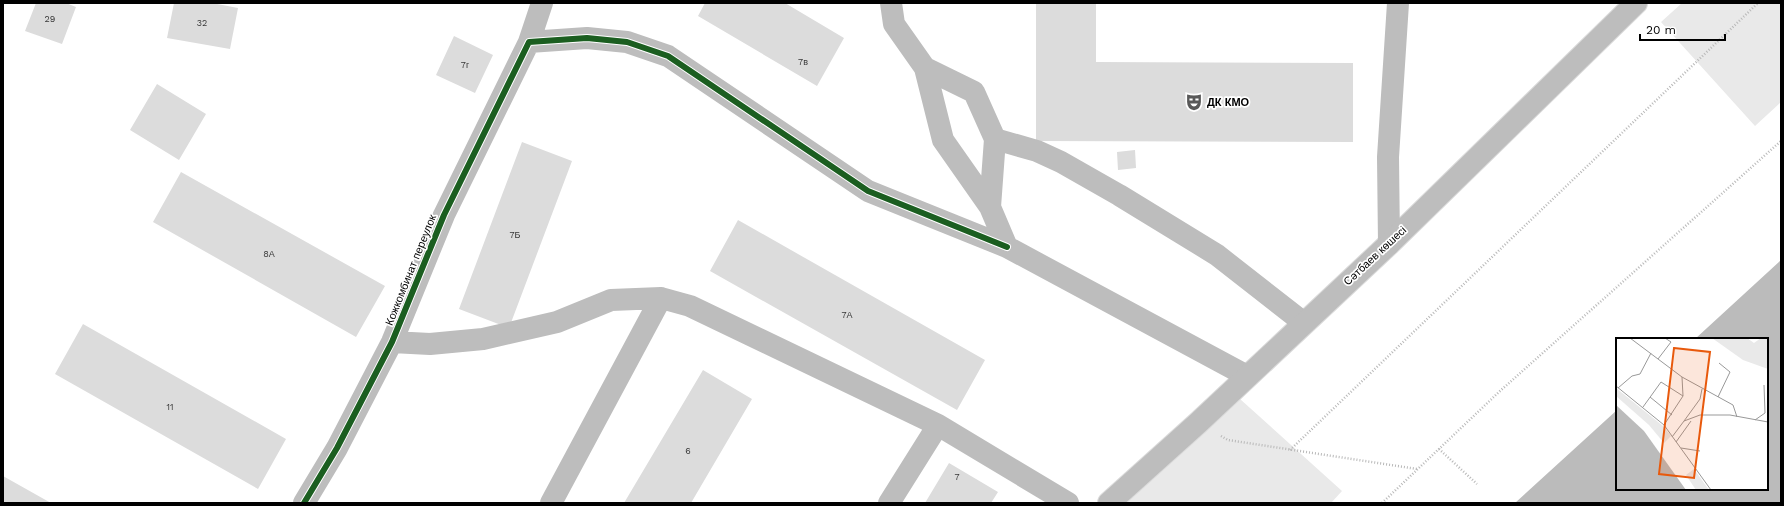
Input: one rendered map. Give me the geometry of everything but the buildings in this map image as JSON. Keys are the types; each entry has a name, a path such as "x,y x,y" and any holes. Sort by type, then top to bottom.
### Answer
{"street":[{"name":"Кожкомбинат переулок","path":"304,503 337,448 392,342 444,215 529,42 542,3"},
{"path":"891,3 894,24 925,68 943,140 990,207 1007,247"},
{"path":"1389,244 1388,157 1398,3"},
{"name":"Сәтбаев көшесі","path":"1109,503 1198,423 1389,244 1636,3"},
{"path":"529,42 587,38 627,42 668,56 868,191 1007,247 1247,376"},
{"path":"925,68 974,92 995,139 990,207"},
{"path":"995,139 1037,151 1061,162 1119,195 1217,255 1304,323"},
{"path":"551,503 661,298"},
{"path":"392,342 430,344 483,339 557,322 611,300 661,298 690,306 938,425 1068,503"},
{"path":"889,503 938,425"}],"path":[{"path":"1290,450 1758,3"},
{"path":"1382,503 1500,391 1781,140"},
{"path":"1198,423 1228,440 1417,469"},
{"path":"1440,449 1477,484"}],"shaded area":[{"path":"1682,3 1781,3 1781,102 1755,126 1661,22"},
{"path":"1781,260 1781,503 1515,503 1616,411 1616,490 1768,490 1768,338 1696,338"},
{"path":"1240,399 1342,491 1331,503 1125,503"}],"cycle path":[{"path":"304,503 337,448 392,342 444,215 529,42 587,38 627,42 668,56 868,191 1007,247"}],"place":[{"name":"ДК КМО","path":"1194,102"}]}
